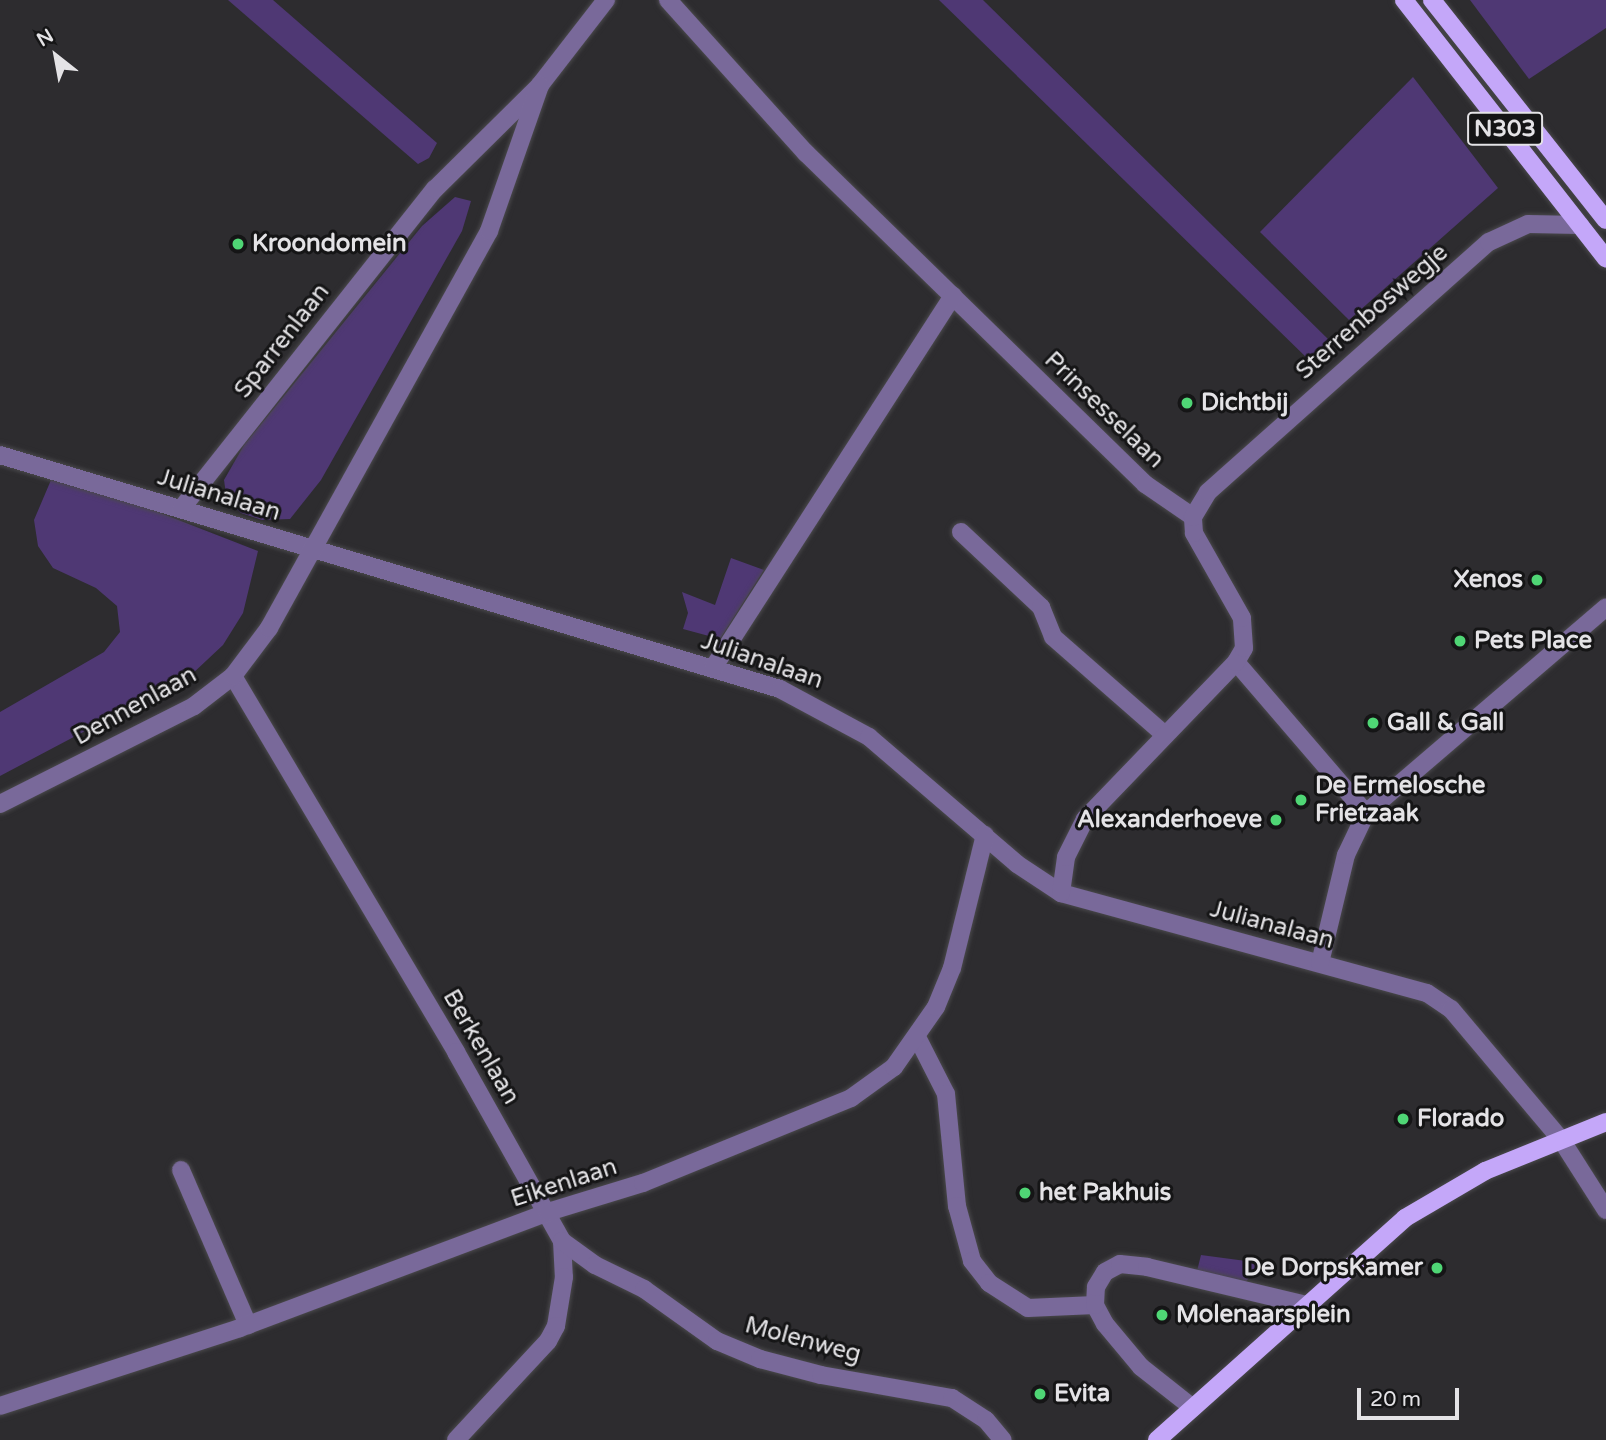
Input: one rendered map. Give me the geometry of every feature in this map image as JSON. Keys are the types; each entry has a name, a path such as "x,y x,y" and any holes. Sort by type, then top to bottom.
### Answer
{"main road":[{"name":"N303","path":"1404,0 1606,259"},
{"name":"N303","path":"1432,0 1606,220"},
{"path":"1157,1440 1367,1249 1434,1199 1485,1171 1606,1122"}],"street":[{"name":"Sparrenlaan","path":"181,509 435,189 540,85 606,0"},
{"name":"Prinsesselaan","path":"668,0 806,153 1145,484 1193,517"},
{"name":"Sparrenlaan","path":"311,550 489,231 540,85"},
{"name":"Sterrenboswegje","path":"1193,517 1217,481 1489,242 1528,224 1580,225"},
{"path":"713,668 953,296"},
{"name":"Julianalaan","path":"0,455 713,668 780,689 830,712 869,737 1060,894 1411,987 1440,1000 1562,1141 1606,1210"},
{"path":"1060,894 1069,847 1085,819 1236,662 1244,648 1242,618 1201,553 1193,517"},
{"path":"961,531 1041,607 1053,636 1165,735"},
{"name":"Dennenlaan","path":"0,804 194,706 233,676 269,628 311,550"},
{"path":"1320,962 1346,855 1366,813 1606,607"},
{"path":"1236,662 1366,813"},
{"name":"Berkenlaan","path":"233,676 548,1212 562,1241 564,1277 556,1326 456,1440"},
{"name":"Eikenlaan","path":"0,1406 248,1325 548,1212 643,1183 851,1098 894,1067 917,1037 952,968 985,835"},
{"path":"917,1037 946,1094 957,1206 972,1261 989,1283 1028,1308 1095,1305"},
{"path":"181,1170 248,1325"},
{"name":"Molenweg","path":"562,1241 595,1265 653,1294 717,1341 760,1359 821,1375 952,1398 986,1420 1003,1440"},
{"path":"1193,1408 1141,1367 1105,1324 1095,1305 1096,1287 1105,1272 1120,1264 1147,1267 1306,1305"}],"shaded area":[{"path":"228,0 273,0 437,143 429,158 418,164"},
{"path":"939,0 983,0 1331,342 1310,361"},
{"path":"1470,0 1606,0 1606,28 1529,79"},
{"path":"1413,77 1498,188 1349,320 1260,232"},
{"path":"455,197 471,201 462,231 321,480 290,519 262,520 241,513 227,501 224,480 244,445 422,226"},
{"path":"51,480 140,505 258,551 243,613 223,645 191,675 0,776 0,712 104,652 120,632 117,606 96,588 53,568 38,546 34,520"},
{"path":"731,558 764,570 720,639 683,629 688,613 682,592 715,605"},
{"path":"1201,1255 1261,1263 1235,1295 1193,1287"}],"place":[{"name":"Kroondomein","path":"238,244"},
{"name":"Dichtbij","path":"1187,403"},
{"name":"Xenos","path":"1537,580"},
{"name":"Pets Place","path":"1460,641"},
{"name":"Gall & Gall","path":"1373,723"},
{"name":"De Ermelosche Frietzaak","path":"1301,800"},
{"name":"Alexanderhoeve","path":"1276,820"},
{"name":"Florado","path":"1403,1119"},
{"name":"het Pakhuis","path":"1025,1193"},
{"name":"De DorpsKamer","path":"1437,1268"},
{"name":"Molenaarsplein","path":"1162,1315"},
{"name":"Evita","path":"1040,1394"}]}
